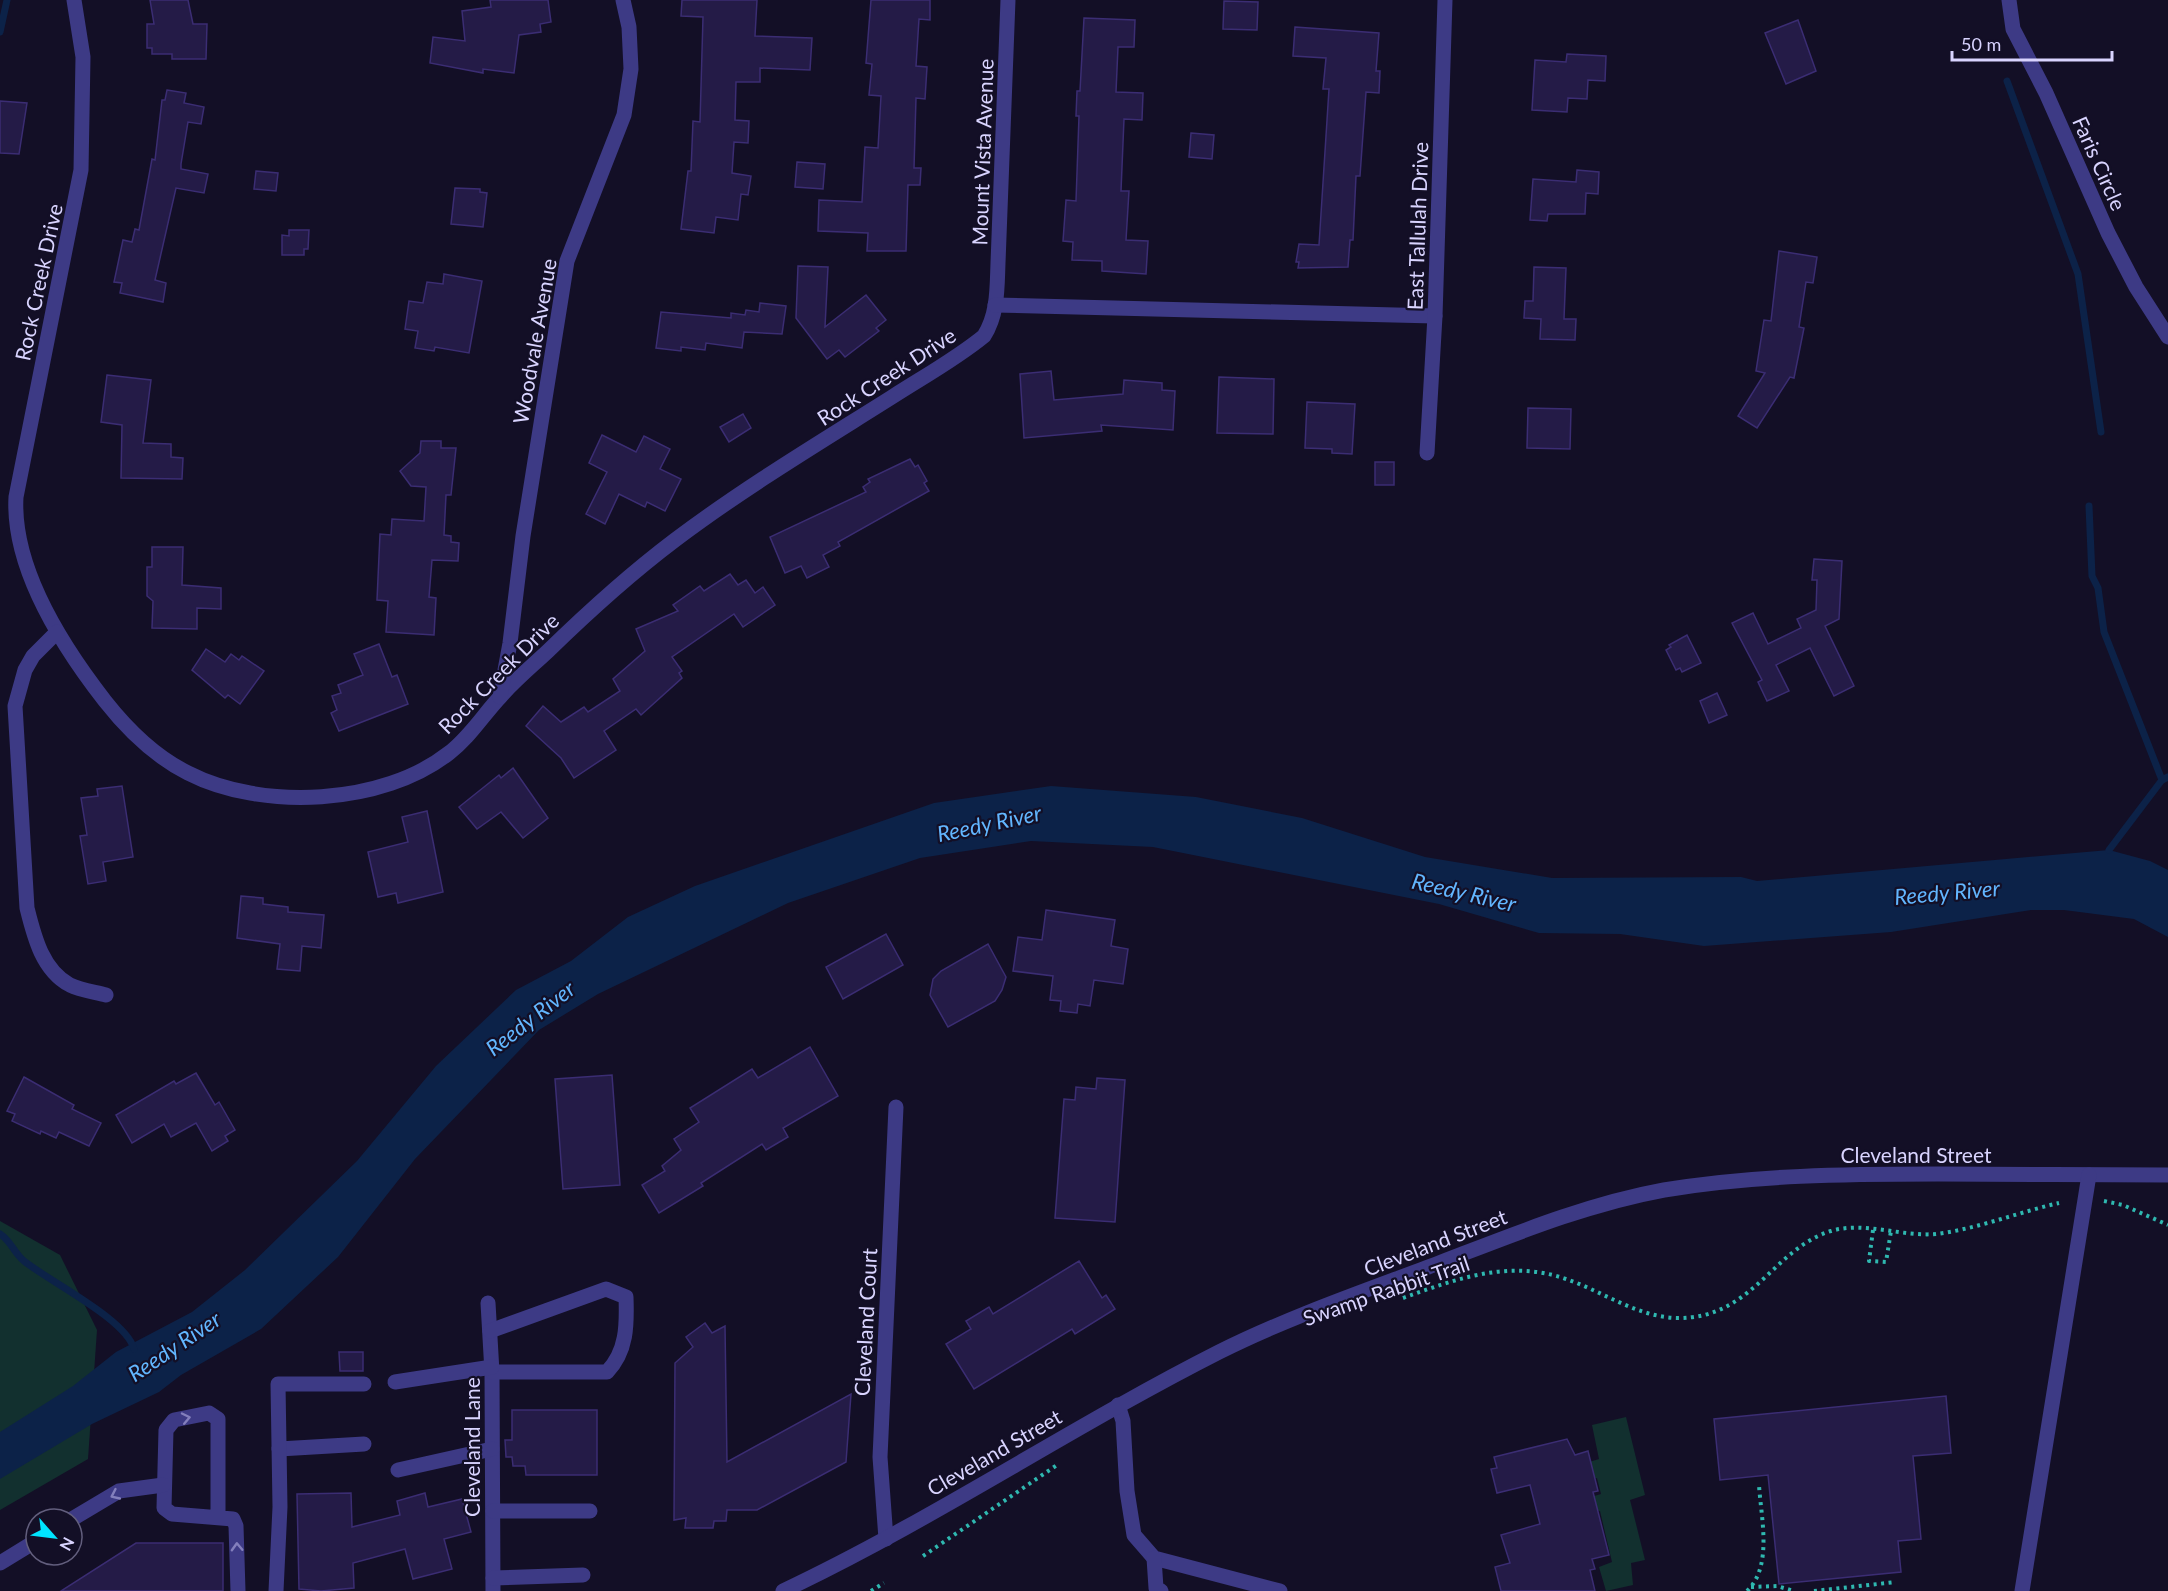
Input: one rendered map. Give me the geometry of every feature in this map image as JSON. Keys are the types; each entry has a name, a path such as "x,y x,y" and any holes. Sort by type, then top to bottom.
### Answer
{"street":[{"name":"Rock Creek Drive","path":"74,0 83,66 81,170 74,216 34,406 15,513 17,533 24,557 57,632 118,718 162,757 188,773 213,783 235,790 271,796 312,797 349,794 422,771 448,754 474,731 500,697 587,613 675,540 802,454 974,345 991,325 995,305"},
{"name":"Woodvale Avenue","path":"500,697 567,261 624,115 631,69 629,27 623,0"},
{"name":"Mount Vista Avenue","path":"995,305 1008,0"},
{"name":"East Tallulah Drive","path":"1427,453 1435,316 1445,0"},
{"name":"Faris Circle","path":"2008,0 2013,29 2046,93 2108,233 2136,287 2168,337"},
{"path":"995,305 1435,316"},
{"path":"57,632 33,656 25,670 15,706 27,908 34,939 50,967 70,985 106,995"},
{"name":"Cleveland Court","path":"886,1539 880,1457 896,1107"},
{"name":"Cleveland Street","path":"783,1591 886,1539 1118,1406 1223,1350 1307,1314 1531,1227 1662,1191 1732,1181 1851,1174 2168,1175"},
{"path":"2022,1591 2089,1174"},
{"path":"395,1382 492,1370 607,1372 619,1359 627,1326 626,1297 606,1289 490,1330"},
{"name":"Cleveland Lane","path":"488,1303 492,1370 493,1585"},
{"path":"276,1591 280,1507 278,1384 364,1384"},
{"path":"1118,1406 1124,1420 1127,1491 1134,1536 1154,1558 1280,1591"},
{"path":"218,1516 218,1419 209,1413 174,1420 166,1430 164,1508 172,1514 233,1519 236,1526 238,1591"},
{"path":"279,1449 364,1444"},
{"path":"398,1470 492,1449"},
{"path":"84,1512 119,1491 163,1485"},
{"path":"493,1511 590,1511"},
{"path":"0,1563 24,1548"},
{"path":"1154,1558 1156,1588 1161,1591"},
{"path":"493,1585 584,1575"}],"path":[{"path":"2104,1201 2124,1205 2168,1225"},
{"name":"Swamp Rabbit Trail","path":"1402,1298 1474,1274 1517,1269 1565,1278 1647,1312 1677,1318 1712,1313 1743,1298 1810,1239 1833,1230 1934,1234 2059,1203"},
{"path":"1873,1230 1869,1261 1886,1262 1891,1231"},
{"path":"923,1556 1065,1459"},
{"path":"1747,1591 1751,1587 1764,1556 1759,1485"},
{"path":"1814,1591 1896,1582"},
{"path":"871,1591 884,1583"},
{"path":"1751,1587 1777,1586 1794,1591"}],"green space":[{"path":"0,1221 60,1255 97,1330 88,1459 0,1510"},
{"path":"1626,1417 1645,1495 1630,1500 1645,1560 1631,1563 1633,1585 1606,1591 1599,1567 1612,1562 1600,1511 1595,1510 1591,1497 1601,1494 1597,1478 1590,1480 1586,1463 1599,1459 1592,1425"}],"water":[{"name":"Reedy River","path":"1051,786 1196,797 1302,818 1425,857 1552,878 1741,877 1757,881 2109,850 2150,861 2168,870 2168,937 2134,919 2064,910 2031,910 1891,932 1704,946 1620,934 1539,933 1439,904 1153,847 1031,841 920,858 788,903 598,994 539,1030 415,1159 338,1257 261,1329 181,1375 159,1392 92,1424 0,1479 0,1432 73,1386 116,1352 192,1312 245,1270 357,1161 436,1066 516,990 571,961 628,917 695,886 934,803"}],"building":[{"path":"150,0 188,0 193,24 207,24 206,59 172,59 172,54 152,54 152,48 147,48 147,24 154,24"},
{"path":"490,0 548,0 551,22 540,24 541,32 519,35 514,73 483,69 483,73 430,63 433,37 465,41 462,11 491,7"},
{"path":"682,0 757,0 755,36 812,38 810,70 760,68 760,82 736,82 735,120 749,121 748,143 734,142 732,173 751,176 748,195 741,194 738,220 716,217 714,233 681,229 688,171 691,171 693,121 700,122 703,17 681,16"},
{"path":"871,0 930,0 930,20 919,19 916,66 927,67 925,99 916,98 914,168 921,168 920,185 908,185 906,251 867,251 868,233 818,231 819,200 862,202 865,147 878,148 881,96 869,95 872,64 866,63"},
{"path":"1224,1 1258,2 1257,30 1223,29"},
{"path":"1084,18 1135,20 1134,47 1118,47 1116,92 1143,93 1142,120 1124,119 1121,191 1129,191 1126,240 1148,241 1146,274 1102,271 1102,261 1072,260 1073,242 1063,241 1066,200 1076,201 1079,116 1076,116 1077,91 1080,91"},
{"path":"1798,20 1816,71 1786,84 1765,33"},
{"path":"1295,27 1379,33 1376,71 1380,71 1379,93 1366,92 1360,176 1356,176 1353,240 1350,240 1348,267 1298,268 1299,262 1296,262 1299,244 1319,245 1329,89 1323,89 1326,58 1293,56"},
{"path":"1567,54 1606,56 1605,81 1588,80 1587,99 1568,98 1567,112 1532,110 1535,60 1566,62"},
{"path":"167,90 186,93 184,103 204,107 201,124 188,122 181,169 208,174 204,193 176,188 155,280 166,283 163,302 120,293 122,283 114,282 123,240 132,242 135,229 139,230 152,159 155,160 162,100 165,100"},
{"path":"0,101 27,103 19,154 0,153"},
{"path":"1191,133 1214,135 1212,159 1189,157"},
{"path":"797,162 825,164 823,189 795,187"},
{"path":"1577,170 1599,172 1598,194 1586,193 1585,214 1548,214 1547,221 1530,220 1533,179 1576,182"},
{"path":"256,171 278,173 276,191 254,189"},
{"path":"455,188 480,189 480,192 487,193 483,227 451,224"},
{"path":"289,230 309,230 308,249 304,249 304,255 282,255 282,235 289,236"},
{"path":"1779,251 1817,257 1813,283 1806,282 1799,327 1804,328 1794,378 1790,377 1757,428 1738,416 1765,373 1756,371 1764,320 1771,321"},
{"path":"798,266 828,267 825,327 866,295 886,320 876,328 879,331 845,357 839,350 827,359 796,318"},
{"path":"1534,267 1566,268 1564,319 1576,319 1575,340 1540,339 1541,319 1524,318 1525,301 1533,301"},
{"path":"444,274 482,281 469,353 435,347 434,351 415,348 418,331 405,329 409,301 423,303 427,282 443,284"},
{"path":"760,303 786,306 782,334 744,332 742,348 706,343 705,350 681,347 681,351 656,348 661,312 731,318 731,313 745,315 746,310 759,312"},
{"path":"1051,371 1054,400 1123,394 1124,380 1162,383 1162,390 1175,391 1173,430 1101,425 1102,431 1024,438 1020,374"},
{"path":"107,375 151,380 143,443 171,444 171,457 183,458 182,479 121,478 122,425 101,422"},
{"path":"1219,377 1274,379 1273,434 1217,433"},
{"path":"1307,402 1355,404 1352,454 1332,453 1332,449 1305,448"},
{"path":"1528,408 1571,409 1570,449 1527,448"},
{"path":"743,414 751,428 729,442 720,427"},
{"path":"602,435 636,452 644,436 670,449 660,469 681,479 665,511 647,502 645,507 619,494 605,524 586,514 607,472 589,463"},
{"path":"421,441 441,441 441,448 456,448 451,495 446,495 444,535 451,536 451,542 459,543 458,561 432,560 429,597 436,598 434,635 386,632 388,601 377,600 380,534 391,535 392,519 424,521 426,487 411,486 400,471 420,453"},
{"path":"910,459 915,467 918,465 927,481 924,483 929,491 838,542 840,546 823,555 829,567 807,578 801,566 785,573 770,537 866,492 863,487 870,482 868,479"},
{"path":"1375,462 1394,462 1394,485 1375,485"},
{"path":"152,547 183,547 182,585 221,588 221,609 197,608 197,629 152,628 153,601 147,596 147,567 152,567"},
{"path":"1814,559 1842,561 1839,619 1825,626 1854,686 1834,696 1810,648 1776,665 1789,691 1767,701 1758,682 1762,680 1732,623 1753,613 1768,644 1801,628 1797,619 1816,610 1817,580 1812,580"},
{"path":"730,574 738,585 746,580 755,593 763,587 775,605 743,627 734,614 672,657 682,671 679,673 682,678 641,715 636,709 604,731 616,750 574,778 561,758 526,726 543,706 561,722 584,707 588,712 620,691 613,679 645,651 636,629 678,611 673,605 700,586 704,591"},
{"path":"1687,635 1701,663 1682,672 1680,668 1676,670 1666,650 1671,647 1669,645"},
{"path":"379,644 392,677 397,675 408,704 339,731 331,713 337,710 332,696 341,693 338,685 363,675 354,654"},
{"path":"206,649 225,662 231,654 239,660 242,656 264,671 240,704 228,695 225,698 192,670"},
{"path":"1717,693 1727,715 1709,723 1700,701"},
{"path":"513,768 548,818 523,838 501,812 477,829 459,807 499,775 501,778"},
{"path":"122,786 133,857 103,862 106,881 88,884 80,836 87,835 81,798 98,796 97,789"},
{"path":"427,811 443,892 398,903 396,893 378,897 368,852 408,842 402,817"},
{"path":"241,896 263,898 263,904 288,907 288,912 324,915 321,948 302,946 300,971 277,969 280,944 237,938"},
{"path":"1046,910 1115,920 1111,946 1128,949 1123,984 1094,980 1090,1006 1078,1004 1077,1013 1060,1011 1061,1001 1050,1000 1053,976 1013,971 1018,937 1042,940"},
{"path":"886,934 903,965 843,999 826,967"},
{"path":"988,944 1006,977 1002,990 995,1001 948,1027 930,995 933,979 941,971"},
{"path":"810,1047 838,1096 783,1128 788,1137 766,1150 762,1144 701,1183 703,1186 659,1213 642,1185 665,1171 662,1166 681,1150 674,1139 699,1122 690,1108 752,1069 758,1078"},
{"path":"196,1073 215,1105 219,1102 235,1130 225,1136 228,1141 212,1151 196,1123 171,1137 164,1124 132,1143 116,1115 174,1081 176,1084"},
{"path":"612,1075 620,1185 563,1189 555,1079"},
{"path":"24,1077 74,1105 72,1109 101,1123 89,1146 59,1132 56,1138 41,1131 40,1134 12,1121 15,1114 7,1111"},
{"path":"1097,1078 1125,1080 1115,1222 1055,1218 1064,1099 1075,1100 1076,1087 1096,1089"},
{"path":"1079,1261 1102,1298 1106,1295 1115,1309 1075,1334 1072,1329 974,1389 946,1344 971,1329 966,1321 989,1307 993,1314"},
{"path":"705,1323 712,1333 725,1326 727,1462 851,1394 846,1462 757,1510 727,1510 726,1521 714,1521 713,1528 685,1528 686,1518 674,1520 675,1363 693,1347 686,1337"},
{"path":"339,1352 363,1352 363,1371 340,1371"},
{"path":"1946,1396 1951,1453 1913,1456 1921,1539 1898,1541 1901,1572 1779,1584 1768,1475 1720,1480 1714,1419"},
{"path":"512,1410 597,1410 597,1475 526,1475 525,1466 513,1466 512,1457 506,1457 505,1440 512,1440"},
{"path":"1567,1439 1575,1455 1588,1451 1598,1491 1593,1492 1609,1555 1592,1559 1595,1569 1590,1570 1595,1591 1501,1591 1495,1567 1510,1563 1501,1535 1540,1524 1530,1485 1497,1493 1491,1469 1497,1468 1494,1457"},
{"path":"351,1493 352,1527 400,1515 397,1501 425,1493 428,1507 462,1499 471,1532 444,1539 452,1569 413,1579 405,1549 353,1563 354,1588 321,1591 299,1589 297,1494"},
{"path":"136,1543 223,1543 223,1591 61,1591"}],"waterway":[{"path":"0,32 7,0"},
{"path":"2007,81 2078,274 2101,432"},
{"path":"2089,506 2092,576 2098,588 2104,632 2162,780"},
{"path":"2109,850 2162,780 2168,777"},
{"name":"Reedy River","path":"0,1234 24,1261 86,1302 117,1326 128,1337 134,1349"}]}
